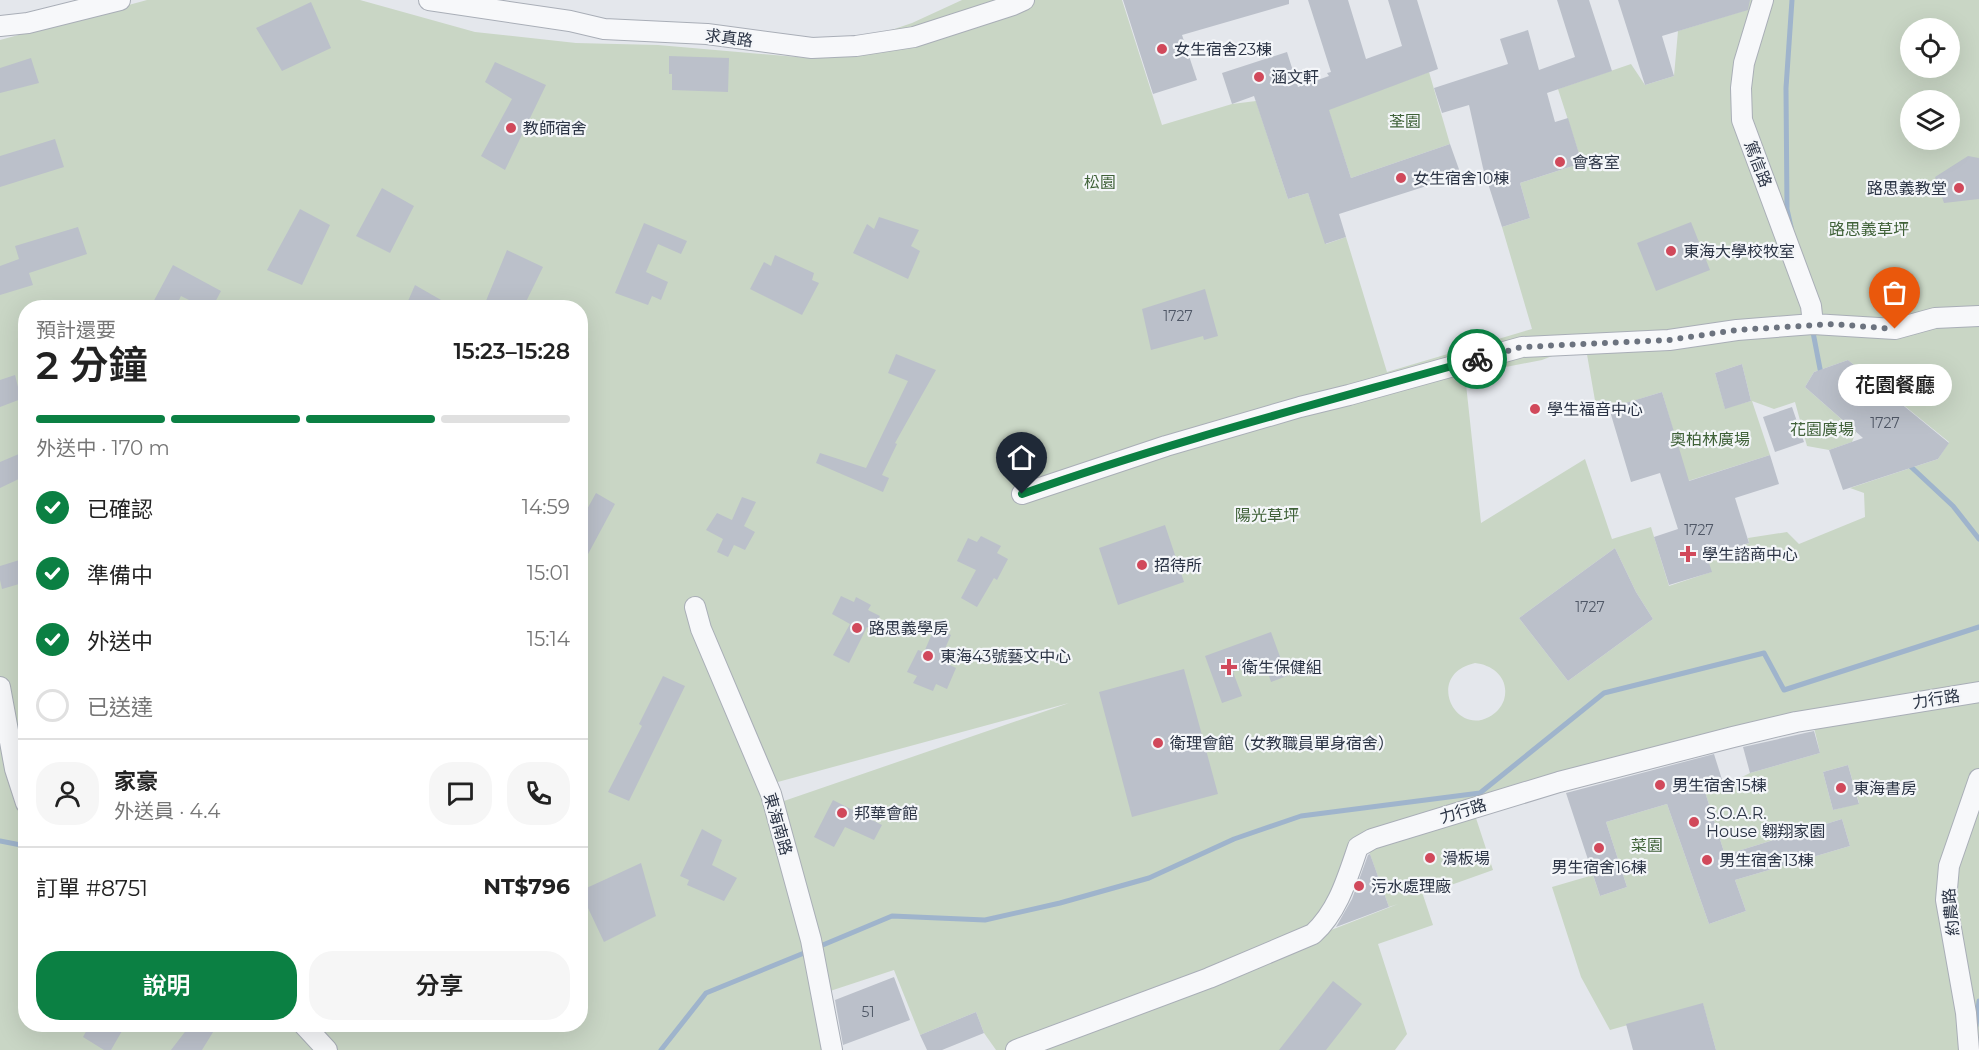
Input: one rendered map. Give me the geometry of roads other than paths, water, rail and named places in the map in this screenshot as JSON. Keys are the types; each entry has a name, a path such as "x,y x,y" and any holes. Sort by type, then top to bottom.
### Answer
{"street":[{"path":"0,27 120,0"},
{"name":"求真路","path":"429,0 570,21 604,29 707,34 812,48 856,46 914,37 1024,0"},
{"name":"篤信路","path":"1763,0 1744,63 1741,88 1742,120 1803,287 1809,318"},
{"path":"1022,494 1166,446 1522,347 1669,340 1809,318 1895,329 1935,318 1979,316"},
{"name":"東海南路","path":"694,607 701,629 771,794 811,940 832,1050"},
{"path":"0,687 18,779"},
{"name":"力行路","path":"1016,1050 1209,978 1313,934 1324,924 1342,894 1358,847 1372,839 1558,782 1723,739 1796,722 1979,692"},
{"name":"約農路","path":"1969,1050 1966,1013 1946,900 1949,866 1979,778"},
{"path":"310,1032 327,1050"}],"waterway":[{"path":"1791,227 1787,209 1786,88 1792,0"},
{"path":"1812,327 1821,374"},
{"path":"1908,464 1953,506 1979,539"},
{"path":"818,947 892,916 985,920 1060,903 1149,878 1234,839 1301,816 1480,793 1604,693 1764,653 1784,690 1979,627"},
{"path":"0,841 18,844"},
{"path":"661,1050 706,993 809,951"},
{"path":"1976,1026 1979,1001"}],"place":[{"name":"女生宿舍23棟","path":"1162,49"},
{"name":"涵文軒","path":"1259,77"},
{"name":"教師宿舍","path":"511,128"},
{"name":"會客室","path":"1560,162"},
{"name":"女生宿舍10棟","path":"1401,178"},
{"name":"路思義教堂","path":"1959,188"},
{"name":"東海大學校牧室","path":"1671,251"},
{"name":"花園餐廳","path":"1895,329"},
{"name":"學生福音中心","path":"1535,409"},
{"name":"學生諮商中心","path":"1688,554"},
{"name":"招待所","path":"1142,565"},
{"name":"路思義學房","path":"857,628"},
{"name":"東海43號藝文中心","path":"928,656"},
{"name":"衛生保健組","path":"1229,667"},
{"name":"衛理會館（女教職員單身宿舍）","path":"1158,743"},
{"name":"男生宿舍15棟","path":"1660,785"},
{"name":"東海書房","path":"1841,788"},
{"name":"邦華會館","path":"842,813"},
{"name":"S.O.A.R. House 翱翔家園","path":"1694,822"},
{"name":"男生宿舍16棟","path":"1599,848"},
{"name":"滑板場","path":"1430,858"},
{"name":"男生宿舍13棟","path":"1707,860"},
{"name":"污水處理廠","path":"1359,886"}],"park label":[{"name":"荃園","path":"1405,121"},
{"name":"松園","path":"1100,182"},
{"name":"路思義草坪","path":"1869,229"},
{"name":"花園廣場","path":"1822,429"},
{"name":"奧柏林廣場","path":"1710,439"},
{"name":"陽光草坪","path":"1267,515"},
{"name":"菜園","path":"1647,845"}]}
